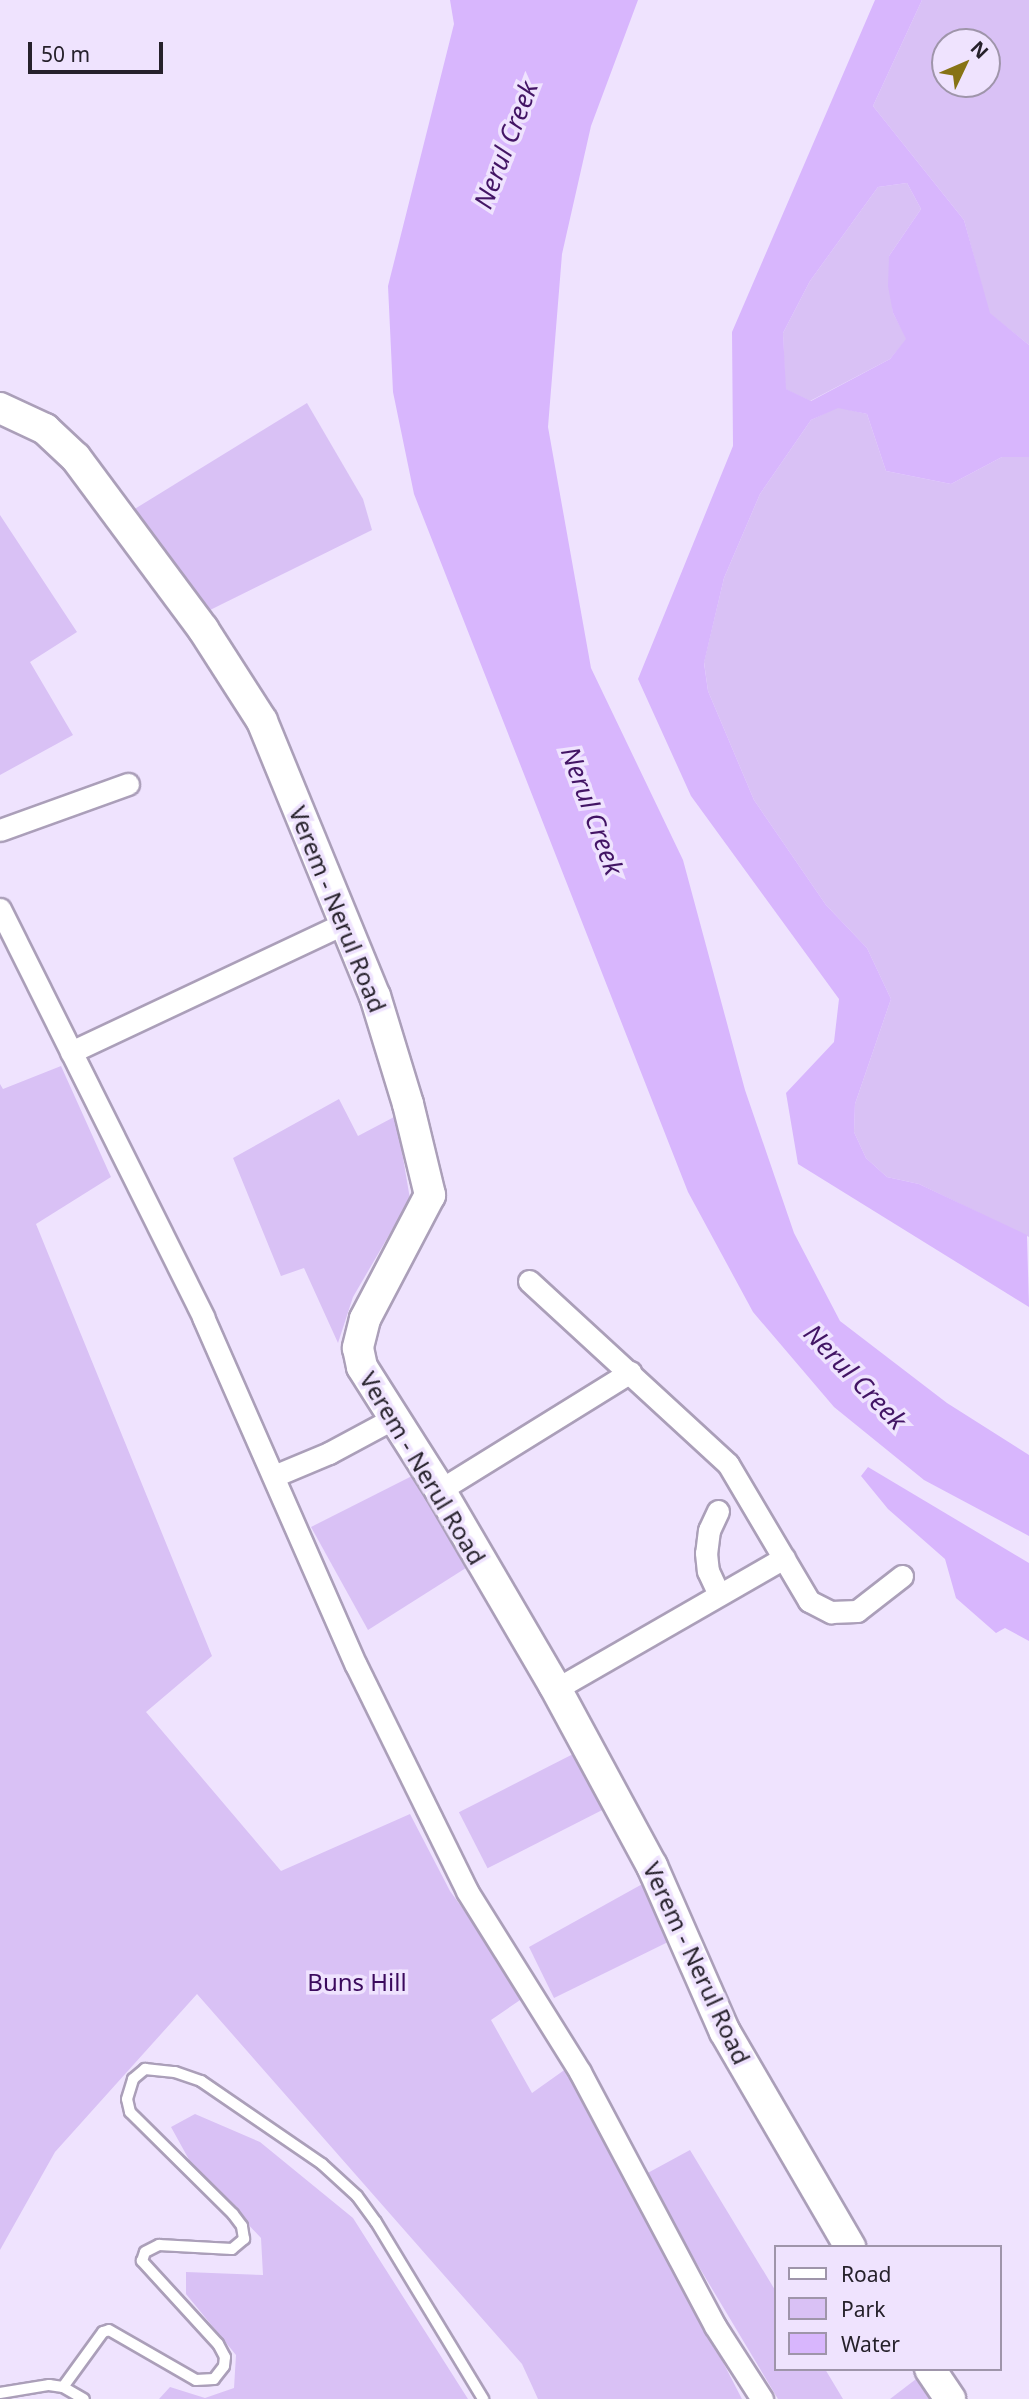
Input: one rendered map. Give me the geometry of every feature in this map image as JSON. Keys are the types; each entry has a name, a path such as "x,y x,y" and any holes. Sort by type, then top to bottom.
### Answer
{"main road":[{"name":"Verem - Nerul Road","path":"0,408 44,429 76,458 203,629 262,721 375,996 408,1104 430,1195 371,1306 359,1341 362,1367 440,1490 556,1689 652,1866 726,2032 849,2245"},
{"path":"931,2371 950,2399"}],"street":[{"path":"0,830 128,783"},
{"path":"0,909 203,1317 355,1665 467,1891 580,2071 715,2326 762,2399"},
{"path":"71,1052 345,923"},
{"path":"529,1281 728,1464 809,1601 831,1612 858,1611 902,1576"},
{"path":"440,1490 629,1372"},
{"path":"274,1476 329,1453 394,1418"},
{"path":"718,1511 709,1530 706,1553 708,1571 719,1595"},
{"path":"556,1689 784,1558"}],"lane":[{"path":"63,2387 103,2332 109,2330 196,2380 214,2379 224,2366 225,2357 218,2344 142,2261 145,2252 159,2245 232,2249 244,2239 242,2226 130,2112 127,2099 132,2079 145,2069 176,2071 201,2081 322,2164 357,2196 376,2222 483,2399"},
{"path":"0,2393 49,2385 63,2387 84,2399"}],"green space":[{"path":"922,0 1029,0 1029,345 989,313 964,220 873,106"},
{"path":"907,183 921,209 889,256 893,313 907,339 890,359 810,401 785,389 783,333 810,281 878,187"},
{"path":"307,403 363,499 372,530 204,613 133,510"},
{"path":"838,407 867,414 886,471 951,484 1002,457 1029,457 1029,1237 919,1184 887,1177 866,1158 854,1132 855,1104 891,999 867,948 826,905 754,800 708,691 704,662 724,578 760,494 811,420"},
{"path":"0,515 77,632 30,662 73,735 0,775"},
{"name":"Buns Hill","path":"61,1066 111,1177 36,1224 212,1656 146,1712 281,1871 410,1814 450,1891 526,1996 491,2020 532,2093 570,2066 742,2399 538,2399 522,2364 197,1994 55,2152 0,2250 0,1084 3,1089"},
{"path":"339,1099 358,1136 396,1116 410,1199 353,1297 338,1343 304,1268 281,1276 233,1158"},
{"path":"412,1476 469,1566 368,1630 311,1527"},
{"path":"581,1750 610,1806 488,1868 459,1812"},
{"path":"646,1882 668,1942 554,1998 529,1947"},
{"path":"195,2114 260,2142 353,2218 468,2399 159,2399 170,2387 205,2398 234,2388 236,2355 186,2294 186,2272 263,2275 261,2238 192,2165 171,2127"},
{"path":"690,2150 774,2288 774,2371 826,2371 843,2399 778,2399 644,2175"},
{"path":"920,2376 938,2399 890,2399"}],"water":[{"name":"Nerul Creek","path":"450,0 638,0 591,126 562,254 548,427 591,668 683,860 745,1090 794,1233 840,1321 947,1403 1029,1455 1029,1536 924,1480 834,1407 753,1312 688,1192 414,494 393,392 388,286 454,24"},
{"path":"875,0 922,0 873,106 964,220 990,313 1029,345 1029,457 1002,457 951,484 886,471 867,414 838,408 811,420 760,494 724,578 704,663 708,691 754,800 826,905 867,948 891,999 855,1104 854,1132 866,1158 887,1177 919,1184 1027,1235 1029,1307 798,1164 786,1093 834,1042 839,999 691,796 638,679 733,446 732,332","holes":["907,183 921,209 889,256 888,286 893,313 906,339 890,359 811,401 786,389 783,333 810,281 878,187"]},
{"path":"868,1467 1029,1563 1029,1641 1005,1628 996,1633 956,1598 945,1559 888,1509 861,1476"}]}
